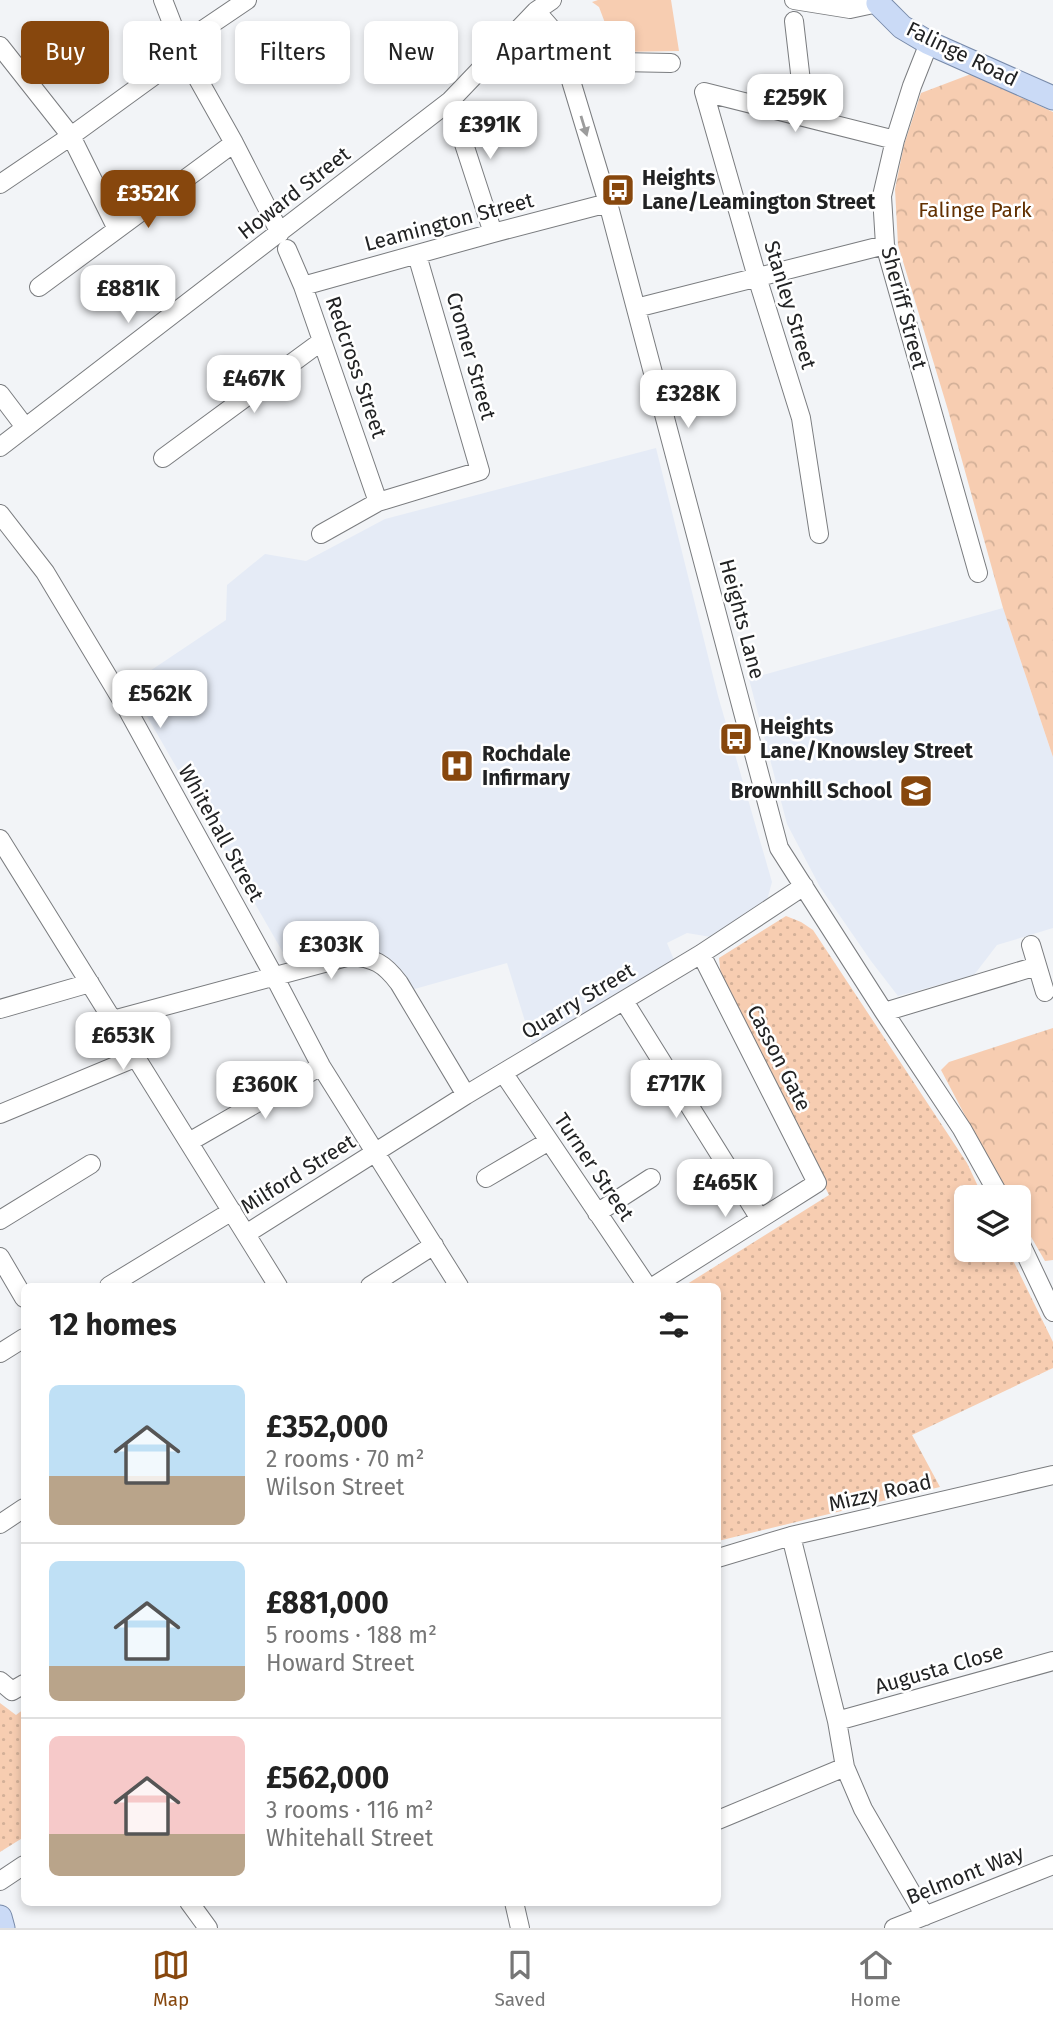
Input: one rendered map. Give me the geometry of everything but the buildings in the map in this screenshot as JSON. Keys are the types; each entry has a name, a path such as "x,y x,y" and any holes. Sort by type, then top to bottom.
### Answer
{"main road":[{"name":"Falinge Road","path":"878,1 902,27 929,43 1053,98"},
{"path":"0,1917 3,1928"}],"street":[{"name":"Redcross Street","path":"163,0 171,21"},
{"path":"220,21 247,0"},
{"path":"536,11 552,0"},
{"name":"Falinge Road","path":"794,0 850,9 878,1"},
{"name":"Heights Lane","path":"536,11 545,21"},
{"name":"Howard Street","path":"0,447 283,241 450,102 536,11"},
{"path":"794,21 805,116 895,140"},
{"name":"Sheriff Street","path":"929,43 895,140 882,196 885,245 978,573"},
{"path":"0,46 71,136 117,229"},
{"path":"635,62 671,63"},
{"path":"0,184 71,136 138,84"},
{"name":"Redcross Street","path":"201,84 283,241 303,286 378,502"},
{"name":"Heights Lane","path":"572,84 636,308 779,848 962,1129 993,1185"},
{"name":"Stanley Street","path":"805,116 704,92 801,418 819,534"},
{"path":"450,102 493,233"},
{"path":"39,287 233,143"},
{"name":"Leamington Street","path":"303,286 607,204"},
{"path":"636,308 885,245"},
{"name":"Cromer Street","path":"378,502 480,471 417,254"},
{"path":"163,458 322,341"},
{"path":"0,394 25,427"},
{"path":"321,534 378,502"},
{"name":"Whitehall Street","path":"0,513 45,572 126,707 321,1066 457,1283"},
{"path":"0,839 276,1283"},
{"name":"Quarry Street","path":"374,1152 701,954 804,886"},
{"path":"1031,945 1045,992"},
{"name":"Casson Gate","path":"701,954 817,1184 760,1219"},
{"path":"113,1020 350,956 371,958 392,974 466,1095"},
{"path":"884,1012 1037,966"},
{"path":"0,1009 90,982"},
{"path":"624,1001 760,1219 659,1283"},
{"path":"0,1114 136,1057"},
{"path":"189,1142 321,1066"},
{"name":"Turner Street","path":"504,1074 645,1283"},
{"path":"486,1178 549,1140"},
{"name":"Milford Street","path":"246,1234 374,1152"},
{"path":"0,1220 92,1164"},
{"path":"597,1213 651,1178"},
{"path":"114,1283 232,1211"},
{"path":"375,1283 434,1245"},
{"path":"0,1257 21,1293"},
{"path":"1029,1262 1053,1312"},
{"path":"0,1353 21,1340"},
{"name":"Mizzy Road","path":"721,1557 791,1536 1053,1475"},
{"path":"0,1524 21,1510"},
{"path":"791,1536 837,1721 845,1767 863,1809 925,1916"},
{"name":"Augusta Close","path":"837,1721 1053,1661"},
{"path":"0,1681 12,1691 21,1686"},
{"path":"721,1819 845,1767"},
{"name":"Belmont Way","path":"894,1928 1053,1865"},
{"path":"0,1881 21,1867"},
{"path":"192,1906 208,1928"},
{"path":"515,1906 520,1928"}],"shaded area":[{"name":"Rochdale Infirmary","path":"656,448 718,696 772,882 766,904 711,937 687,933 667,943 674,960 532,1044 507,963 411,990 377,956 296,975 129,685 226,620 227,585 265,554 306,561 385,519"},
{"name":"Brownhill School","path":"1003,608 1053,757 1053,928 997,945 974,975 898,996 820,887 787,824 749,679"}],"green space":[{"path":"671,0 679,51 635,52 635,21 604,21 599,7 592,2"},
{"name":"Falinge Park","path":"971,74 1053,112 1053,757 1003,608 948,410 898,245 895,189 904,145 921,93"},
{"path":"786,916 813,930 967,1163 977,1185 954,1185 954,1262 1014,1262 1053,1342 1053,1368 912,1435 940,1487 721,1540 721,1283 689,1283 829,1195 721,977 719,958"},
{"path":"1053,1028 1053,1260 1045,1261 1031,1237 1031,1185 1002,1185 941,1070 949,1062"},
{"path":"0,1703 16,1715 21,1711 21,1839 0,1852"}],"place":[{"name":"Heights Lane/Leamington Street","path":"618,190"},
{"name":"Heights Lane/Knowsley Street","path":"736,739"},
{"name":"Rochdale Infirmary","path":"457,766"},
{"name":"Brownhill School","path":"916,791"}]}
